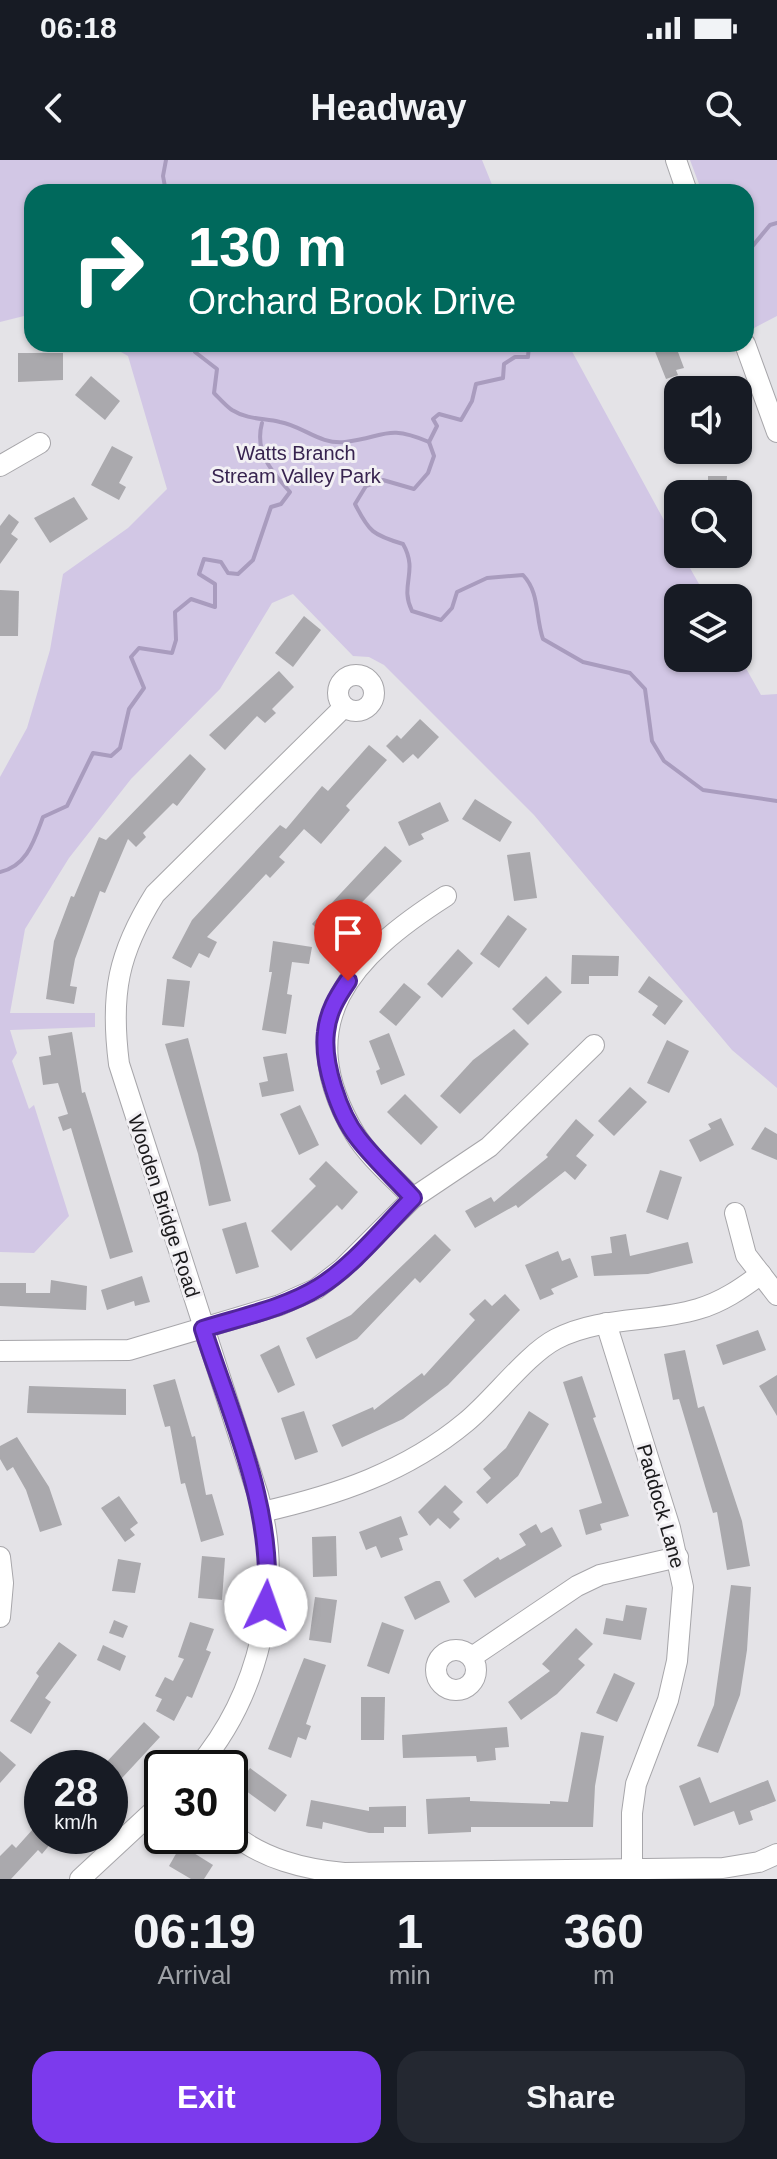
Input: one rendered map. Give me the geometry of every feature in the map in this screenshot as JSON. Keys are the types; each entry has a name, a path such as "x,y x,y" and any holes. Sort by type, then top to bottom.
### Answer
{"street":[{"path":"676,160 684,184"},
{"path":"748,352 777,432"},
{"path":"0,466 40,443"},
{"name":"Wooden Bridge Road","path":"210,1750 228,1724 255,1659 268,1587 262,1512 119,1064 113,1016 119,966 134,927 155,894 344,707"},
{"path":"413,1198 356,1136 339,1100 325,1046 326,1030 333,1003 348,981 409,920 446,896"},
{"path":"0,1351 129,1350 280,1305 316,1289 342,1269 413,1198 489,1147 594,1045"},
{"path":"735,1213 746,1255 777,1295"},
{"path":"262,1512 337,1493 399,1467 467,1422 552,1341 579,1329 606,1323 699,1309 731,1296 761,1274"},
{"name":"Paddock Lane","path":"606,1323 678,1557 683,1587 677,1661 668,1700 636,1784 632,1813 632,1875"},
{"path":"0,1557 3,1583 0,1617"},
{"path":"472,1657 577,1586 624,1567 678,1557"},
{"path":"80,1879 144,1820"},
{"path":"248,1844 269,1857 313,1870 437,1876 632,1875 723,1868 759,1862 777,1854"}],"green space":[{"path":"0,160 482,160 492,184 24,184 24,316 0,322"},
{"path":"690,160 777,160 777,316 754,328 754,184 699,184"},
{"name":"Watts Branch Stream Valley Park","path":"121,352 572,352 664,520 664,568 690,568 699,584 664,584 664,672 748,672 761,695 777,694 777,1088 732,1050 534,815 384,665 369,657 353,656 293,594 272,603 220,689 131,779 69,858 25,929 10,1013 95,1013 95,1027 10,1030 17,1053 12,1061 29,1109 34,1105 69,1216 34,1253 0,1252 0,777 27,728 50,650 63,574 128,528 167,489 128,356"}],"building":[{"path":"655,352 678,352 684,368 676,370 678,375 665,376"},
{"path":"18,353 63,353 63,380 18,382"},
{"path":"91,376 120,401 105,420 75,395"},
{"path":"112,446 133,457 119,483 126,487 119,500 91,485"},
{"path":"708,476 727,476 727,480 708,480"},
{"path":"74,497 88,519 50,543 34,518"},
{"path":"9,514 19,522 11,534 18,539 0,564 0,526"},
{"path":"0,590 19,591 18,636 0,636"},
{"path":"304,616 321,630 293,667 275,653"},
{"path":"279,671 294,687 272,709 276,713 265,723 257,716 225,750 209,735"},
{"path":"420,719 439,737 418,759 413,754 403,763 386,746 397,735 401,739"},
{"path":"369,745 387,760 346,806 350,810 321,844 304,829 279,857 285,862 270,878 266,874 207,937 217,942 209,958 199,953 191,968 172,958 192,920 280,825 286,829 322,786 328,791"},
{"path":"190,754 206,769 177,806 173,803 143,833 146,837 136,847 128,839 105,893 100,891 75,959 70,986 77,987 74,1004 46,999 54,941 99,837 106,840"},
{"path":"475,799 512,822 500,842 462,819"},
{"path":"440,802 449,821 421,834 424,839 409,846 398,822"},
{"path":"385,846 402,861 338,927 341,930 330,941 312,924"},
{"path":"530,852 537,898 514,901 507,855"},
{"path":"508,915 527,929 499,968 480,954"},
{"path":"273,941 312,947 309,964 292,962 287,994 292,995 286,1034 262,1030 272,972 269,972"},
{"path":"458,949 473,963 442,998 427,984"},
{"path":"572,955 619,956 618,976 589,976 589,984 571,984"},
{"path":"546,976 562,992 528,1025 512,1009"},
{"path":"649,976 683,1001 665,1025 652,1015 658,1006 638,992"},
{"path":"167,979 190,981 184,1027 162,1025"},
{"path":"404,983 421,997 396,1026 379,1012"},
{"path":"514,1029 529,1044 460,1114 440,1096 473,1060"},
{"path":"72,1032 82,1093 85,1092 133,1252 110,1259 71,1128 63,1131 58,1117 68,1114 58,1083 43,1085 39,1057 51,1055 48,1036"},
{"path":"389,1033 405,1075 381,1085 376,1071 380,1069 369,1041"},
{"path":"188,1038 231,1201 209,1206 198,1154 165,1044"},
{"path":"667,1040 689,1051 669,1093 647,1083"},
{"path":"287,1053 294,1091 262,1097 259,1083 268,1081 263,1057"},
{"path":"630,1087 647,1102 614,1136 598,1121"},
{"path":"405,1094 438,1127 421,1145 387,1112"},
{"path":"300,1105 319,1145 299,1155 280,1114"},
{"path":"721,1118 734,1145 700,1162 689,1140 711,1129 708,1124"},
{"path":"576,1119 594,1135 576,1156 587,1165 575,1180 565,1171 518,1208 516,1205 475,1228 465,1211 491,1197 494,1202 548,1157 546,1155"},
{"path":"765,1127 777,1134 777,1160 751,1149"},
{"path":"326,1161 358,1192 342,1210 337,1205 291,1251 271,1231 316,1186 309,1179"},
{"path":"660,1170 682,1177 668,1220 646,1212"},
{"path":"246,1222 259,1267 236,1274 222,1229"},
{"path":"435,1234 451,1250 420,1283 415,1278 357,1339 316,1359 306,1338 351,1315"},
{"path":"626,1234 630,1256 688,1242 693,1263 648,1274 594,1276 591,1256 612,1253 610,1237"},
{"path":"558,1251 562,1261 570,1258 578,1277 551,1289 554,1294 540,1300 525,1265"},
{"path":"142,1276 150,1302 135,1306 134,1301 107,1310 101,1290"},
{"path":"51,1280 87,1286 86,1310 0,1306 0,1283 26,1283 26,1293 50,1293"},
{"path":"505,1294 520,1310 448,1385 403,1419 342,1447 332,1425 373,1407 374,1410 422,1373 424,1376 475,1320 469,1314 485,1299 492,1306"},
{"path":"758,1330 766,1350 723,1365 716,1345"},
{"path":"279,1345 295,1385 278,1393 260,1355"},
{"path":"685,1350 698,1408 704,1406 742,1521 750,1566 727,1570 717,1512 713,1513 679,1399 673,1400 664,1354"},
{"path":"777,1375 777,1416 759,1386"},
{"path":"582,1376 596,1417 593,1418 629,1516 600,1524 602,1530 586,1535 579,1510 602,1503 563,1382"},
{"path":"175,1379 192,1437 195,1436 206,1495 212,1494 224,1535 201,1542 185,1483 181,1484 170,1426 165,1427 153,1385"},
{"path":"29,1386 126,1389 126,1415 27,1413"},
{"path":"304,1411 318,1452 295,1460 281,1418"},
{"path":"529,1411 549,1424 518,1476 487,1504 476,1492 491,1478 483,1469 506,1448"},
{"path":"17,1437 49,1487 62,1525 40,1532 26,1490 13,1467 7,1471 0,1459 0,1446"},
{"path":"445,1485 463,1502 453,1512 460,1519 450,1529 438,1518 430,1526 418,1512"},
{"path":"119,1496 138,1523 130,1529 135,1535 125,1542 101,1508"},
{"path":"401,1516 408,1535 399,1538 403,1550 381,1558 376,1546 366,1550 359,1532"},
{"path":"536,1524 541,1533 552,1527 562,1546 475,1598 463,1580 498,1557 500,1560 526,1545 519,1534"},
{"path":"336,1536 337,1576 313,1577 312,1537"},
{"path":"202,1556 225,1558 222,1600 198,1598"},
{"path":"118,1559 141,1563 135,1593 112,1591"},
{"path":"440,1581 450,1602 415,1620 404,1597"},
{"path":"731,1585 751,1587 747,1650 740,1695 718,1753 697,1746 714,1705"},
{"path":"315,1597 337,1600 331,1643 309,1640"},
{"path":"626,1605 647,1608 641,1640 603,1634 606,1618 623,1621"},
{"path":"114,1620 128,1626 123,1638 109,1633"},
{"path":"190,1622 214,1629 206,1650 211,1652 192,1698 187,1696 174,1721 156,1711 162,1699 155,1696 165,1677 173,1681 184,1659 178,1657"},
{"path":"382,1622 404,1630 389,1674 367,1666"},
{"path":"576,1628 593,1644 578,1659 585,1665 557,1694 521,1720 508,1702 550,1671 542,1664"},
{"path":"59,1642 77,1655 45,1698 51,1702 31,1734 10,1721 39,1676 36,1673"},
{"path":"103,1645 126,1656 120,1671 97,1660"},
{"path":"304,1658 326,1665 306,1724 311,1726 306,1740 298,1737 291,1758 268,1749"},
{"path":"614,1673 635,1683 617,1722 596,1713"},
{"path":"361,1697 385,1697 384,1740 361,1740"},
{"path":"144,1722 160,1737 148,1750 144,1750 144,1754 128,1772 128,1750 118,1750"},
{"path":"507,1727 509,1747 495,1748 496,1760 477,1762 476,1756 403,1758 402,1735"},
{"path":"581,1732 604,1736 595,1786 593,1827 471,1827 471,1832 428,1834 426,1799 470,1797 470,1801 568,1802"},
{"path":"0,1751 16,1765 0,1783"},
{"path":"250,1768 287,1795 275,1812 248,1792"},
{"path":"700,1777 710,1803 768,1780 776,1801 750,1811 753,1820 739,1825 734,1811 694,1826 679,1786"},
{"path":"311,1800 369,1811 369,1807 406,1806 406,1827 384,1827 384,1833 369,1833 323,1822 322,1829 306,1826"},
{"path":"24,1839 24,1854 34,1854 11,1879 0,1879 0,1856 12,1844 16,1848"},
{"path":"176,1854 195,1854 213,1865 204,1879 191,1879 169,1866"}],"waterway":[{"path":"164,184 166,160"},
{"path":"754,244 770,225 777,223"},
{"path":"195,352 217,369 214,393 238,413 288,424 328,441 345,442 394,433 429,442 434,456 428,473 414,489 383,480 366,486 355,504 373,531 403,544 409,563 407,594 412,611 441,620 452,608 457,592 487,578 523,575 535,597 543,639 583,662 630,673 645,689 652,741 664,761 703,790 777,801"},
{"path":"429,442 437,426 433,419 439,414 461,420 472,401 476,384 503,378 504,364 515,357 528,357 528,352"},
{"path":"0,872 23,858 33,843 43,817 67,806 93,753 111,756 120,748 129,709 144,688 131,657 139,648 172,653 176,640 175,612 191,599 215,607 215,584 199,574 204,559 221,562 228,573 238,574 253,560 271,507 281,504 290,492 266,461 260,443 262,423"}],"route":[{"path":"266,1606 268,1561 262,1512 203,1329 280,1305 316,1289 342,1269 413,1198 356,1136 339,1100 325,1046 326,1030 333,1003 348,981"}]}
